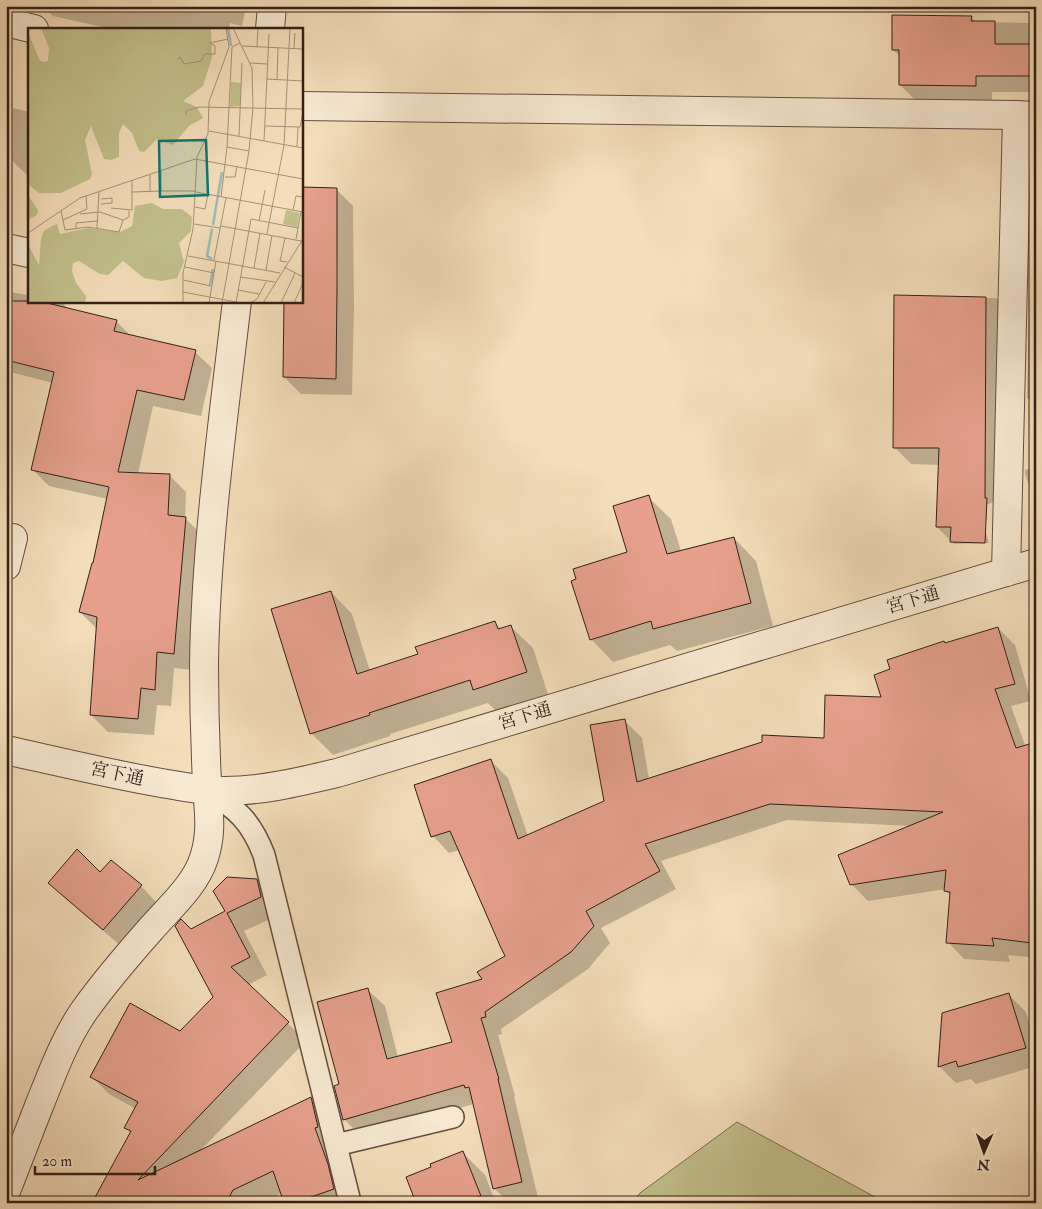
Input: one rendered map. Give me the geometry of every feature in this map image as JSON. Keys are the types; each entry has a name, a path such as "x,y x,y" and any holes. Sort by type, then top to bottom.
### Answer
{"street":[{"path":"270,28 272,6"},
{"path":"302,106 1026,115 1006,572"},
{"path":"6,248 28,253"},
{"path":"6,1191 53,1071 67,1040 82,1014 124,960 195,877 208,845 210,810 207,790 204,682 207,602 221,446 237,302"},
{"path":"6,566 13,538"},
{"name":"宮下通","path":"6,750 127,777 207,790 258,789 296,783 336,773 1036,563"}],"lane":[{"path":"207,790 232,806 244,818 252,829 264,855 350,1202"},
{"path":"336,1145 453,1117"}],"shaded area":[{"path":"737,1122 886,1203 632,1203 640,1193"}],"building":[{"path":"892,15 972,16 971,21 995,21 995,44 1036,44 1036,76 976,76 976,86 899,85 899,50 892,50"},
{"path":"302,187 337,188 336,379 283,377 284,302 302,302"},
{"path":"894,295 986,297 985,498 987,498 985,543 950,542 951,527 936,527 939,448 893,448"},
{"path":"6,301 43,302 117,320 114,331 196,350 184,400 137,390 118,472 170,474 168,515 186,517 174,654 157,652 155,690 141,688 138,719 90,715 97,617 79,612 93,563 109,487 31,470 54,372 6,360"},
{"path":"649,495 667,554 734,537 751,603 653,629 651,621 590,640 571,581 576,579 573,569 627,552 613,506"},
{"path":"331,591 357,674 418,654 415,647 495,621 498,629 511,625 527,672 473,690 470,680 310,734 271,609"},
{"path":"998,627 1015,684 995,689 1016,748 1036,742 1036,901 1032,943 992,938 994,946 946,943 950,892 944,891 946,870 850,885 838,855 943,812 770,804 645,844 660,871 586,911 594,926 571,952 485,1012 486,1017 481,1018 499,1079 522,1182 493,1189 469,1087 465,1088 464,1085 343,1120 334,1086 339,1084 317,1002 368,988 387,1059 452,1042 436,993 482,979 477,972 505,956 450,831 431,837 414,785 491,759 518,839 604,801 590,725 625,719 637,782 762,742 762,735 824,738 825,695 881,697 874,675 890,669 887,660 944,641 945,643"},
{"path":"77,849 100,872 111,860 142,885 103,930 48,883"},
{"path":"227,877 257,879 261,897 227,913 250,957 231,967 289,1022 138,1180 311,1097 318,1127 315,1128 328,1164 334,1189 294,1203 284,1203 273,1171 233,1190 226,1203 89,1203 93,1201 131,1131 124,1128 138,1102 90,1077 130,1003 180,1031 213,997 175,926 181,919 191,929 225,911 213,891"},
{"path":"1009,993 1026,1048 958,1067 956,1061 938,1067 942,1013"},
{"path":"463,1151 481,1196 462,1203 416,1203 406,1177 431,1167 430,1164"}]}
